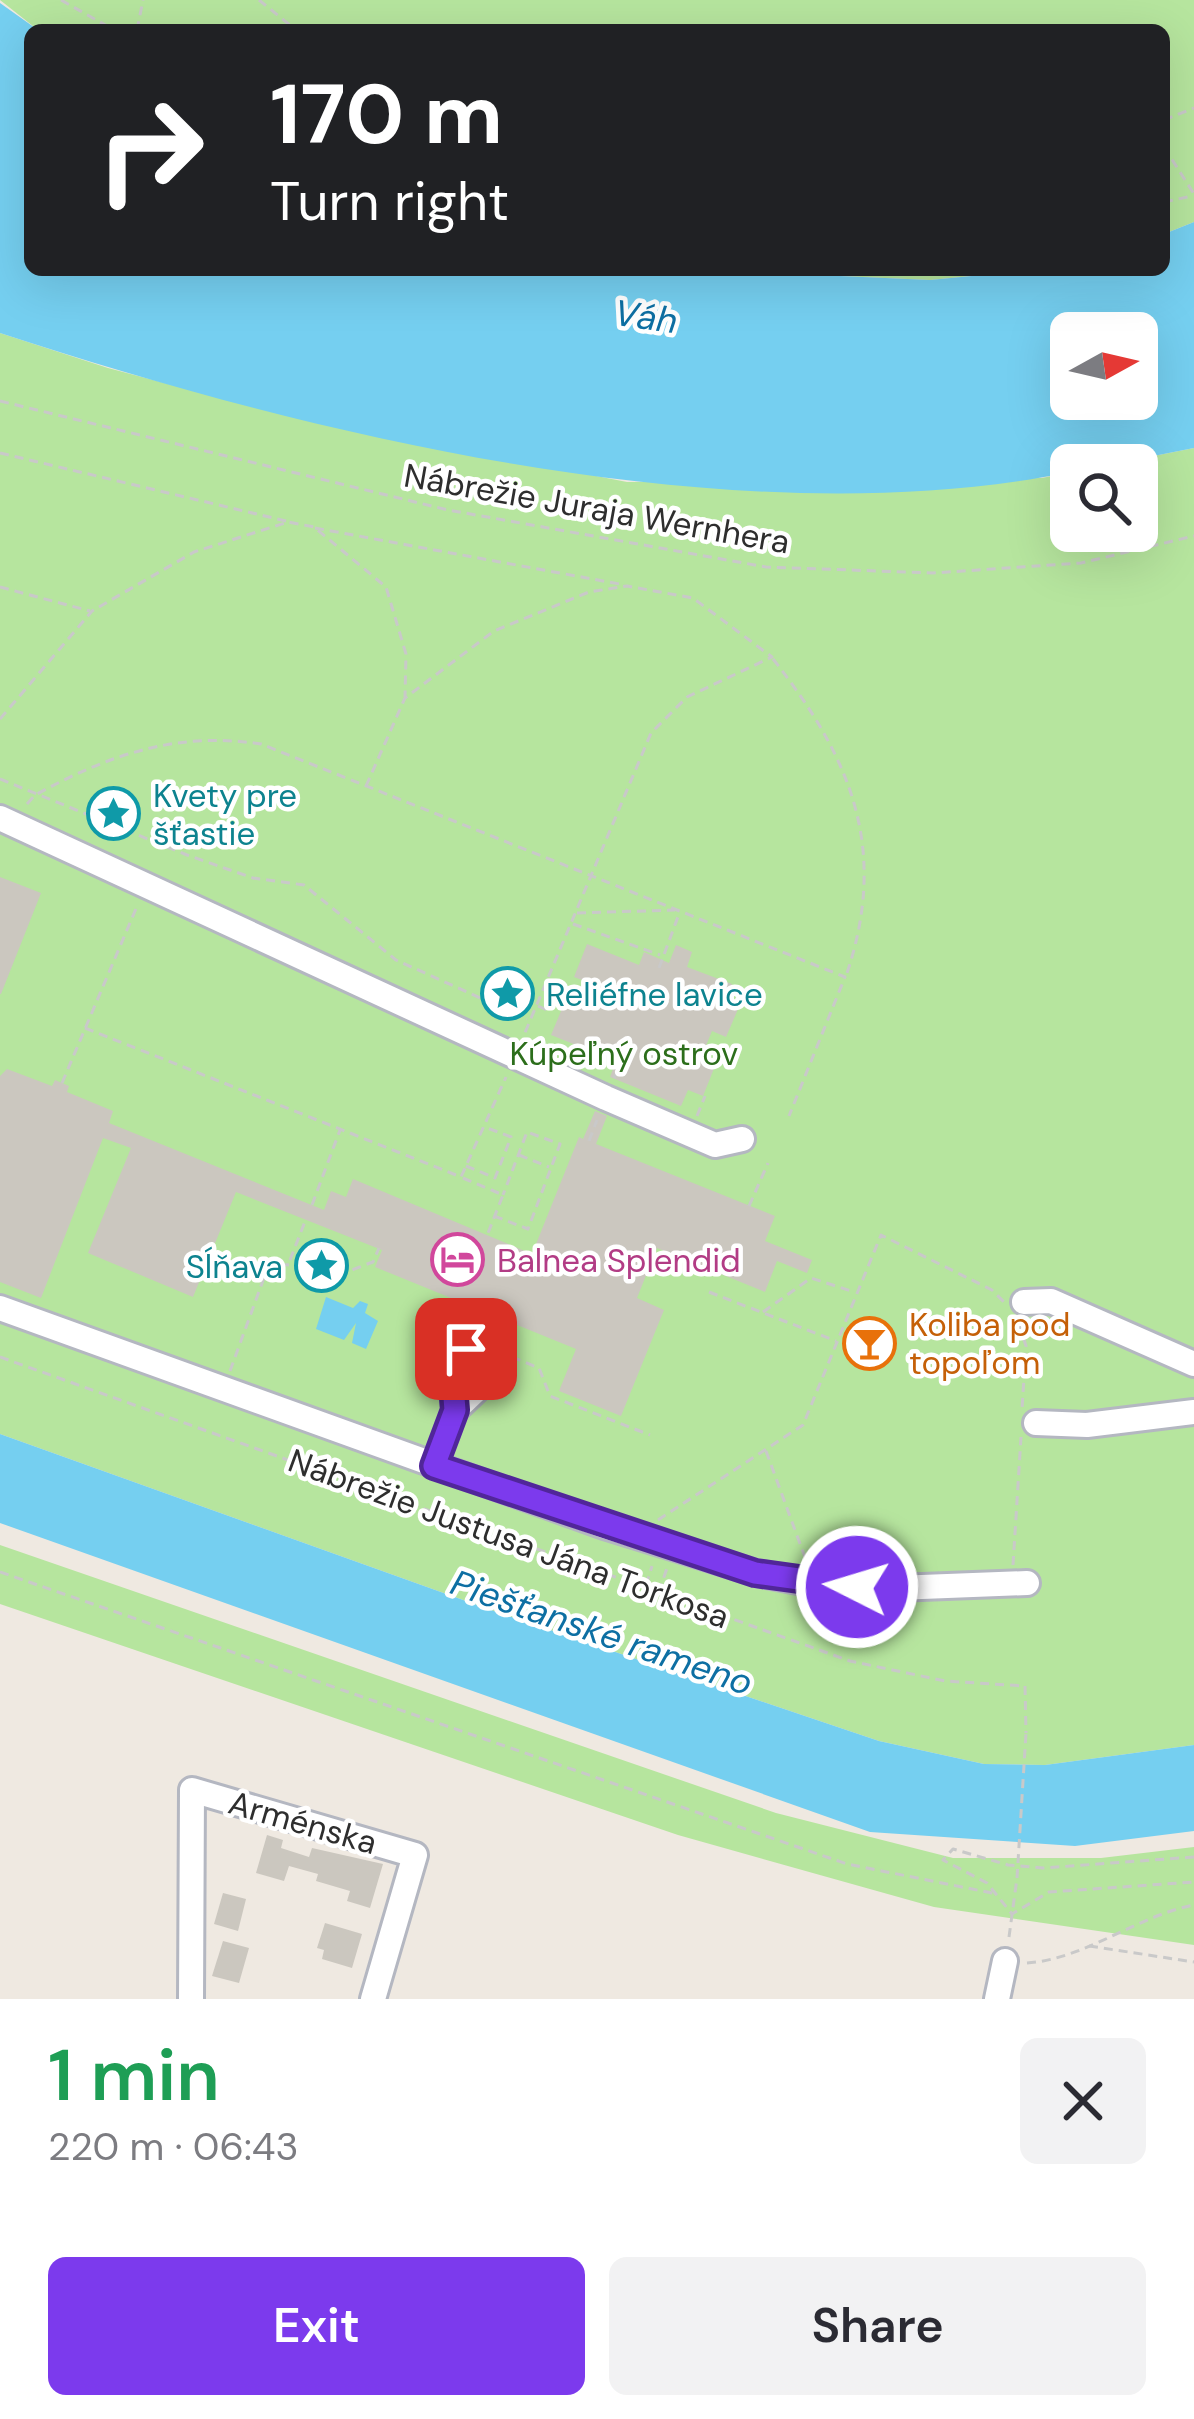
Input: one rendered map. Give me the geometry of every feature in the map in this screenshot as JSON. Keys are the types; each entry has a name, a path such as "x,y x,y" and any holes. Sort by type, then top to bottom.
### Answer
{"street":[{"path":"6,820 716,1145 742,1138"},
{"path":"1024,1302 1051,1301 1194,1364"},
{"path":"0,1308 434,1466 755,1573 819,1585 896,1588 1020,1579"},
{"path":"434,1466 455,1410"},
{"path":"1026,1425 1087,1425 1194,1412"},
{"name":"Arménska","path":"191,1999 191,1790 415,1855 374,1999"},
{"path":"997,1999 1005,1961"}],"path":[{"path":"61,0 103,24"},
{"path":"259,0 289,24"},
{"path":"1170,157 1194,195"},
{"name":"Nábrežie Juraja Wernhera","path":"0,401 426,505 766,567 933,573 1081,563 1194,536"},
{"path":"0,453 314,527 693,598 772,657 804,694 836,749 855,806 864,907 845,976 789,1116"},
{"path":"0,719 92,611 194,552 288,521"},
{"path":"314,527 386,587 406,654 405,698 366,786"},
{"path":"405,698 494,631 589,592 628,586"},
{"path":"0,587 92,611"},
{"path":"461,1178 651,733 687,697 772,657"},
{"path":"6,820 35,795 105,757 162,743 221,738 261,744 845,976"},
{"path":"0,779 254,878 304,885 396,961 530,1020"},
{"path":"62,1083 146,886"},
{"path":"575,914 681,910"},
{"path":"659,968 681,910"},
{"path":"571,923 663,956"},
{"path":"536,1006 549,1011 559,985 585,995"},
{"path":"86,1028 503,1196"},
{"path":"466,1166 495,1178 511,1137 483,1127"},
{"path":"311,1204 340,1130"},
{"path":"488,1233 494,1216 503,1196 527,1132 560,1144 528,1229 494,1216"},
{"path":"518,1155 551,1167"},
{"path":"749,1206 768,1163"},
{"path":"224,1390 265,1275 290,1262 306,1219"},
{"path":"670,1533 649,1526 803,1425 881,1235 992,1290 1016,1316 1026,1346 1020,1579"},
{"path":"290,1262 329,1277 373,1262 379,1248"},
{"path":"762,1312 811,1278 856,1293"},
{"path":"709,1292 837,1341"},
{"path":"501,1353 539,1368 550,1396 650,1436"},
{"name":"Nábrežie Justusa Jána Torkosa","path":"0,1357 894,1672 1025,1686 1026,1733 1012,1914"},
{"path":"766,1449 811,1572"},
{"path":"0,1572 847,1864 997,1894"},
{"path":"659,1592 665,1576"},
{"path":"1194,1857 1043,1868 1008,1865 960,1849 944,1854 946,1866 968,1872 997,1894 1012,1914 1005,1961 1034,1963 1087,1946 1159,1913 1194,1905"},
{"path":"1012,1914 1049,1892 1194,1882"},
{"path":"1087,1946 1194,1962"}],"green space":[{"path":"0,0 1194,0 1194,222 1170,232 1170,24 30,24"},
{"path":"839,276 972,276 930,280"},
{"name":"Kúpeľný ostrov","path":"0,333 108,368 293,417 627,482 1050,476 1050,552 1158,552 1158,455 1194,448 1194,1745 1045,1765 984,1764 879,1741 491,1610 0,1434"},
{"path":"0,1545 776,1813 953,1858 1101,1858 1194,1847 1194,1945 934,1907 678,1835 0,1604"}],"water":[{"name":"Váh","path":"0,3 30,24 24,24 24,276 930,280 1170,276 1170,232 1194,222 1194,448 1158,455 1158,444 1050,444 1050,475 943,490 808,493 670,485 530,467 254,408 0,333"},
{"path":"326,1297 353,1308 360,1301 368,1304 365,1313 378,1321 366,1349 352,1343 356,1323 344,1340 316,1329"},
{"path":"0,1434 491,1610 879,1741 984,1764 1045,1765 1194,1745 1194,1831 1075,1846 870,1832 0,1523"}],"building":[{"path":"0,877 41,893 1,994 0,994"},
{"path":"587,944 639,965 644,952 669,963 676,945 692,952 687,967 732,984 725,1001 739,1007 726,1037 712,1031 700,1060 715,1066 703,1096 688,1090 681,1106 610,1077 616,1061 551,1035 564,1004 579,1010 590,983 574,977"},
{"path":"7,1069 52,1086 55,1080 69,1086 67,1092 113,1111 109,1123 324,1210 331,1191 346,1197 353,1179 532,1254 579,1137 583,1139 595,1111 607,1116 596,1144 775,1216 765,1241 812,1260 807,1273 777,1261 765,1292 657,1248 637,1298 664,1310 621,1416 559,1391 576,1349 375,1267 382,1250 236,1192 193,1297 88,1253 131,1148 103,1138 41,1298 0,1282 0,1076"},
{"path":"267,1835 283,1840 281,1848 309,1857 312,1848 383,1864 370,1908 347,1901 350,1891 316,1881 318,1874 289,1866 284,1881 256,1873"},
{"path":"223,1893 246,1899 238,1931 214,1924"},
{"path":"325,1923 362,1934 352,1968 322,1959 324,1950 317,1948"},
{"path":"223,1941 249,1948 239,1983 212,1976"}],"place":[{"name":"Kvety pre šťastie","path":"114,814"},
{"name":"Reliéfne lavice","path":"507,994"},
{"name":"Balnea Splendid","path":"458,1260"},
{"name":"Sĺňava","path":"322,1266"},
{"name":"Koliba pod topoľom","path":"870,1343"}],"route":[{"path":"466,1349 454,1356 449,1369 455,1410 434,1466 755,1573 857,1587"}],"water label":[{"name":"Piešťanské rameno","path":"602,1632"}]}
